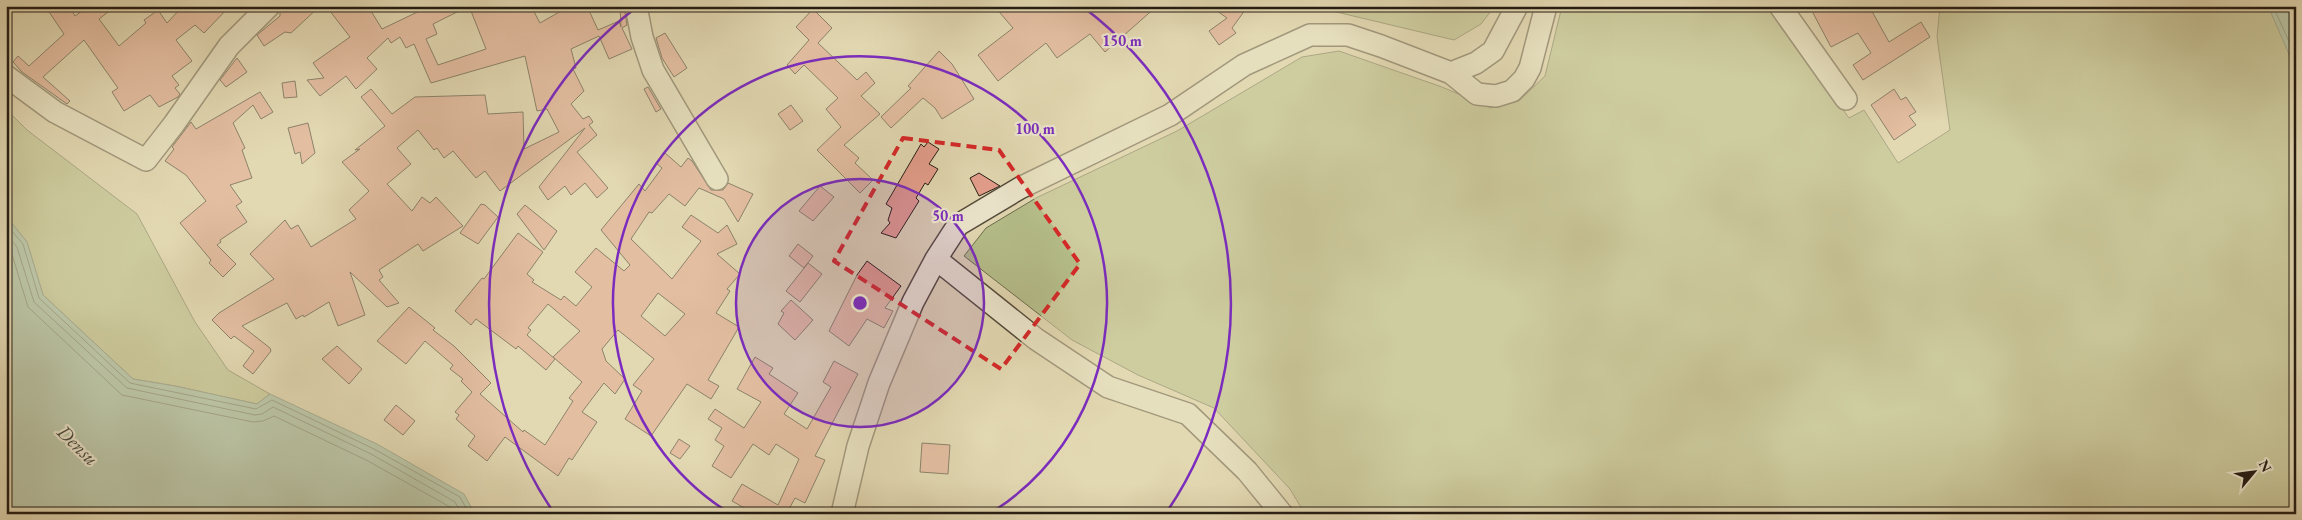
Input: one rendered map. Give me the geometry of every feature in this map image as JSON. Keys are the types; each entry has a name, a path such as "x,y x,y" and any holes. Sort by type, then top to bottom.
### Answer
{"street":[{"path":"6,76 55,112 146,160 229,46 269,6"},
{"path":"636,6 642,37 653,70 717,180"},
{"path":"1451,74 1476,63 1493,51 1517,6"},
{"path":"842,514 858,446 879,383 914,302 936,259 958,225 1020,188 1170,115 1244,65 1310,35 1348,35 1451,74 1477,94 1496,96 1512,90 1524,79 1530,68 1546,6"},
{"path":"1780,6 1846,99"},
{"path":"936,259 1036,339 1108,387 1188,414 1247,470 1282,514"}],"highlighted area":[{"path":"903,138 999,150 1080,264 1001,369 834,261"}],"shaded area":[{"path":"1340,6 1495,6 1481,24 1454,40 1328,10"},
{"path":"1562,6 1769,6 1849,118 1864,110 1898,163 1950,130 1937,37 1940,6 2268,6 2296,68 2296,514 1305,514 1290,489 1214,408 1138,375 1072,340 964,256 986,228 1036,198 1177,131 1302,57 1339,51 1442,87 1491,108 1519,101 1545,76"},
{"path":"6,109 27,130 137,214 195,322 228,370 270,394 257,404 133,379 43,295 27,242 6,216"}],"water":[{"path":"2268,6 2296,6 2296,68 2295,68"},
{"name":"Densu","path":"6,216 27,242 43,295 133,379 257,404 270,394 377,444 464,494 475,514 6,514"}],"building":[{"path":"45,6 69,6 75,16 89,6 116,6 99,19 119,46 146,23 144,20 158,10 167,23 183,6 230,6 204,33 195,25 176,40 192,61 172,76 179,85 175,88 180,94 178,97 159,107 150,95 124,111 112,92 118,88 84,40 43,77 70,101 67,104 22,72 13,62 18,56 29,66 64,34"},
{"path":"286,6 320,6 291,33 285,32 264,46 257,35 280,16 280,12"},
{"path":"326,6 368,6 382,29 430,6 469,6 531,6 540,23 570,6 587,6 598,30 619,21 621,27 620,6 624,6 627,25 622,28 632,49 609,59 599,36 571,49 576,68 573,69 584,91 571,104 583,119 589,116 593,122 589,125 597,135 577,152 608,188 597,198 585,183 571,195 565,186 548,200 539,187 585,128 500,191 485,171 476,178 453,151 444,158 437,148 434,150 418,130 397,148 411,164 387,184 412,211 422,197 430,203 436,197 463,226 423,251 418,244 379,270 383,277 379,280 399,303 387,307 350,272 365,315 338,326 329,302 304,317 303,315 296,319 287,303 242,326 270,348 271,351 253,374 243,366 254,351 234,336 231,339 212,320 219,313 274,279 250,254 285,220 291,229 298,225 311,247 356,219 349,210 369,191 342,162 360,149 355,150 385,126 361,97 371,89 392,114 415,97 485,95 488,114 523,112 524,149 559,132 547,109 537,111 525,56 431,83 414,44 406,48 400,37 391,43 388,38 367,58 377,69 356,89 346,76 320,96 307,80 324,78 313,63 350,37","holes":["469,6 486,49 438,65 426,39 437,34 433,24"]},
{"path":"994,6 1157,6 1105,52 1090,34 1057,58 1046,43 998,81 978,55 1013,28"},
{"path":"1210,6 1248,6 1232,28 1236,33 1219,45 1209,31 1227,18"},
{"path":"1818,6 1869,6 1889,42 1921,22 1930,37 1863,80 1853,65 1871,53 1858,33 1831,47 1813,13"},
{"path":"813,9 832,28 818,43 857,80 866,72 875,83 861,96 880,114 844,145 859,158 855,163 873,180 860,193 817,150 841,127 826,109 838,98 804,65 795,74 787,65 809,40 796,27"},
{"path":"665,33 687,68 674,77 662,58 656,38"},
{"path":"939,51 952,64 974,99 942,119 935,108 923,98 891,128 881,117 911,88 908,86"},
{"path":"237,58 247,72 226,87 220,80"},
{"path":"295,81 297,97 284,98 282,83"},
{"path":"648,87 661,109 656,112 644,89"},
{"path":"1894,89 1901,100 1906,97 1916,112 1909,116 1916,125 1894,140 1871,105"},
{"path":"260,92 273,112 261,119 253,105 233,123 245,148 242,150 252,178 230,185 242,202 236,206 247,222 220,240 221,242 217,245 236,264 223,277 209,263 211,260 180,223 206,201 186,175 165,161 174,149 172,147 191,122 196,129"},
{"path":"791,105 803,121 790,130 778,114"},
{"path":"308,123 315,153 302,164 300,152 295,154 288,128"},
{"path":"928,142 939,149 929,164 938,169 928,185 925,183 916,198 919,201 896,238 881,233 890,223 888,220 892,208 886,204 921,144 924,147"},
{"path":"665,153 681,167 688,158 711,190 723,190 728,183 753,194 738,222 724,199 699,188 685,206 669,194 652,213 649,212 631,239 672,279 701,241 682,227 691,215 718,233 727,225 737,244 717,254 740,274 727,289 730,291 716,313 739,327 708,380 719,386 711,399 687,384 651,436 625,419 642,391 633,385 654,359 618,330 602,349 606,361 625,379 615,394 604,383 582,412 597,422 572,460 569,458 558,476 505,437 487,461 468,446 475,436 456,419 459,415 455,412 472,392 461,381 463,379 450,369 453,365 425,341 406,364 377,341 409,307 435,328 433,330 454,346 491,383 480,394 523,432 524,430 545,445 573,401 569,398 582,382 553,357 580,331 548,304 528,328 531,330 527,335 555,359 546,370 518,346 516,349 476,319 471,325 455,311 482,278 484,279 518,233 543,252 527,274 534,280 532,282 561,300 564,296 576,306 592,287 575,272 596,248 624,271 630,265 601,230 639,184 645,191 662,168 656,163","holes":["658,293 685,314 665,336 641,316"]},
{"path":"979,173 1000,186 979,196 970,178"},
{"path":"820,186 834,197 813,221 799,211"},
{"path":"481,204 485,205 498,217 478,244 460,233"},
{"path":"525,205 557,231 544,250 517,214"},
{"path":"798,244 813,256 804,268 789,256"},
{"path":"867,261 901,286 885,308 893,311 884,328 867,319 849,346 829,331 857,275"},
{"path":"808,263 822,274 800,302 786,291"},
{"path":"791,300 813,320 795,340 778,324 784,313 781,311"},
{"path":"337,346 362,369 349,384 322,359"},
{"path":"755,357 773,368 769,374 798,393 784,414 807,429 831,387 823,382 834,361 858,374 815,456 825,460 805,503 795,498 788,511 794,514 755,514 732,501 742,484 778,505 799,459 776,444 769,455 753,444 731,478 712,466 724,446 715,440 722,428 708,419 715,409 744,428 761,402 737,389"},
{"path":"396,405 415,421 403,435 384,420"},
{"path":"679,439 690,446 680,459 670,453"},
{"path":"922,443 950,445 948,474 920,472"}]}
